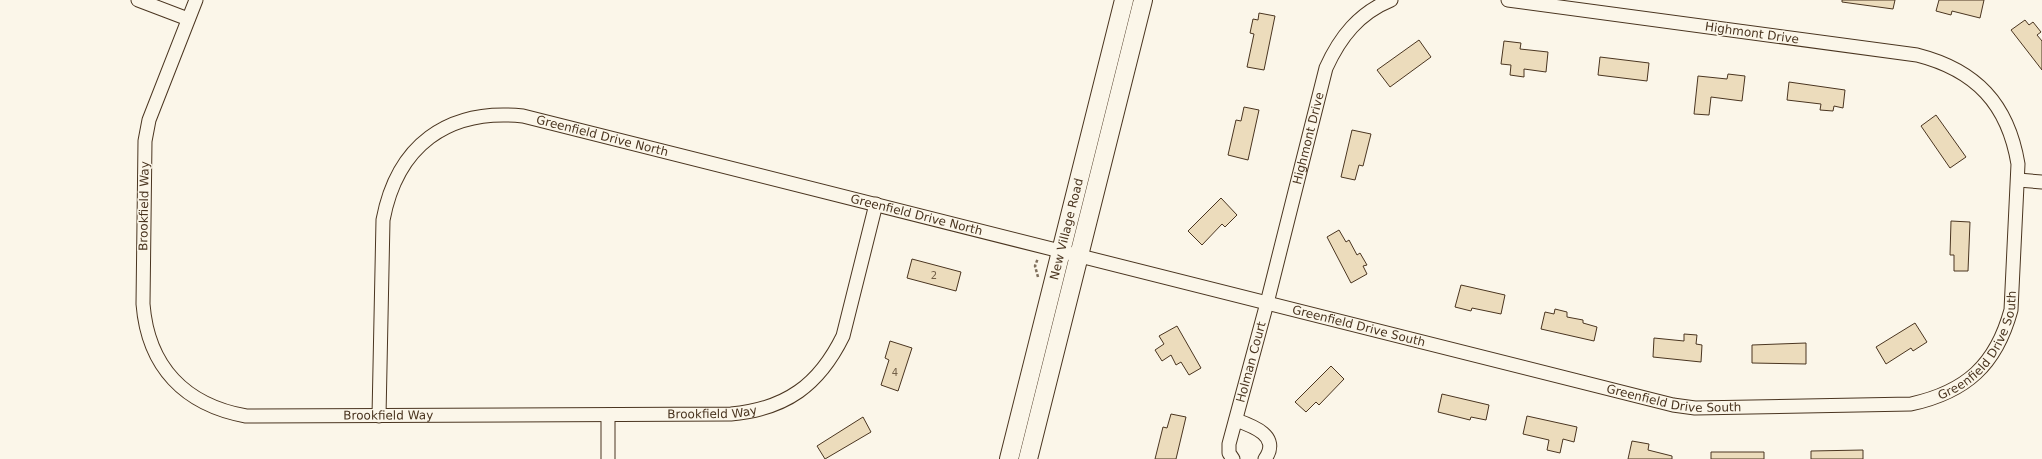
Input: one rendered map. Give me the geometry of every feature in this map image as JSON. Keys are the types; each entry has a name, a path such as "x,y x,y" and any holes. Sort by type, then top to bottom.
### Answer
{"main road":[{"name":"New Village Road","path":"1009,459 1124,0"},
{"name":"New Village Road","path":"1028,459 1143,0"}],"street":[{"path":"138,0 188,19"},
{"name":"Brookfield Way","path":"196,0 149,120 145,141 144,322 149,341 158,361 172,378 189,394 208,406 227,413 246,416 608,415 751,412 778,404 807,386 822,372 834,354 843,336 876,204"},
{"name":"Highmont Drive","path":"1267,303 1326,68 1335,48 1350,28 1363,16 1391,0"},
{"name":"Highmont Drive","path":"1508,0 1916,55 1937,60 1954,68 1972,79 1986,91"},
{"name":"Greenfield Drive South","path":"1079,256 1673,405 1695,408 1911,404 1933,399 1951,392 1968,381 1983,367 1996,350 2006,330 2011,310 2018,164 2015,144 2008,124 1999,108 1986,91"},
{"name":"Greenfield Drive North","path":"380,416 383,220 386,200 399,172 413,152 428,138 445,127 464,119 484,115 502,114 522,116 1079,256"},
{"path":"2018,180 2042,182"},
{"name":"Holman Court","path":"1233,459 1229,453 1229,444 1267,303"},
{"path":"608,415 608,459"},
{"path":"1236,420 1251,425 1264,433 1268,439 1269,448 1265,459"}],"building":[{"path":"1842,0 1895,0 1893,9 1842,2"},
{"path":"1939,0 1984,0 1980,18 1952,11 1951,15 1936,11"},
{"path":"1259,13 1275,16 1264,70 1247,67 1254,34 1250,33 1253,19 1258,20"},
{"path":"2025,20 2029,25 2033,22 2041,32 2037,35 2042,41 2042,70 2011,30"},
{"path":"1419,40 1431,57 1390,87 1377,70"},
{"path":"1504,41 1521,43 1520,49 1548,52 1546,72 1524,69 1524,77 1510,75 1511,65 1501,64"},
{"path":"1600,57 1649,63 1647,81 1598,75"},
{"path":"1728,74 1745,76 1742,101 1711,97 1709,115 1694,114 1698,76 1727,79"},
{"path":"1789,82 1845,90 1843,108 1834,106 1833,111 1820,110 1821,104 1787,100"},
{"path":"1244,107 1259,110 1248,160 1228,155 1236,120 1241,121"},
{"path":"1936,115 1966,157 1950,168 1921,126"},
{"path":"1352,130 1371,134 1363,166 1359,165 1355,180 1341,177"},
{"path":"1221,198 1237,215 1225,227 1222,224 1202,245 1188,231"},
{"path":"1951,221 1970,222 1968,271 1954,271 1954,255 1950,255"},
{"path":"1339,230 1346,242 1349,240 1357,255 1360,253 1367,265 1363,266 1367,274 1351,283 1327,237"},
{"path":"912,259 961,272 956,291 907,278"},
{"path":"1461,285 1505,295 1501,314 1472,308 1471,311 1455,307"},
{"path":"1555,309 1567,312 1567,317 1583,320 1583,323 1597,327 1594,341 1541,329 1545,312 1554,314"},
{"path":"1915,323 1927,342 1913,351 1911,348 1886,364 1876,347"},
{"path":"1177,326 1201,368 1189,375 1181,362 1176,365 1171,355 1162,361 1155,350 1164,344 1159,336"},
{"path":"1684,334 1697,335 1696,344 1702,345 1701,362 1653,357 1654,338 1684,341"},
{"path":"890,341 912,348 898,391 881,385 889,360 885,358"},
{"path":"1806,343 1806,364 1752,363 1752,345"},
{"path":"1331,366 1344,379 1319,405 1316,402 1306,412 1295,402"},
{"path":"1442,394 1489,405 1486,420 1471,417 1470,420 1438,412"},
{"path":"1171,414 1186,417 1176,459 1155,459 1163,427 1167,428"},
{"path":"1527,416 1577,427 1574,442 1563,439 1560,453 1547,450 1549,440 1523,434"},
{"path":"863,417 871,432 825,459 817,446"},
{"path":"1632,441 1649,444 1648,450 1672,456 1672,459 1628,459"},
{"path":"1863,450 1863,459 1811,459 1811,451"},
{"path":"1711,452 1764,452 1764,459 1711,459"}]}
